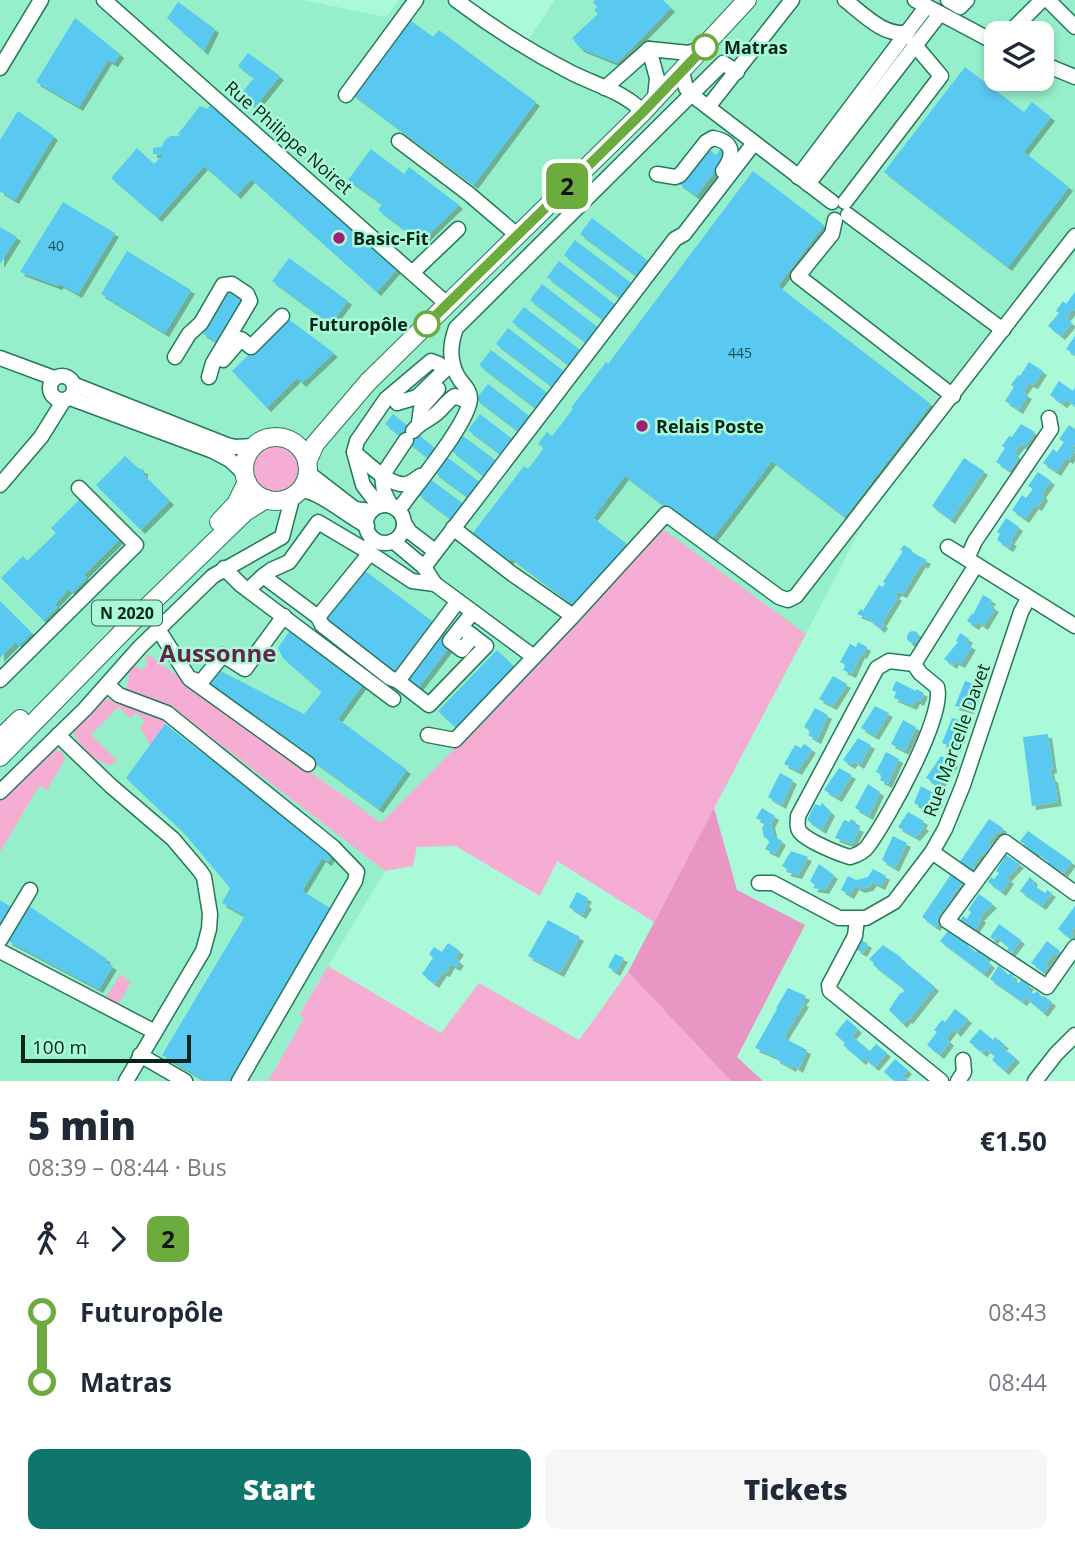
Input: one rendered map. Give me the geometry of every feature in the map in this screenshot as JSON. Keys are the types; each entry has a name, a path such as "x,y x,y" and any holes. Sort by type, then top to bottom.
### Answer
{"main road":[{"path":"288,440 310,432 368,382 643,112 747,0"},
{"path":"720,31 759,0"},
{"path":"307,467 300,449 288,440 274,437 254,446 246,458 245,478 251,489 268,500 286,499 297,492 307,467 315,444 368,382"},
{"name":"N 2020","path":"0,739 231,511 245,478"},
{"name":"N 2020","path":"0,757 139,615 245,512 268,500"}],"street":[{"path":"0,68 41,0"},
{"name":"Rue Philippe Noiret","path":"104,0 447,304"},
{"path":"346,95 416,0"},
{"path":"456,0 493,28 542,56 631,100 643,112"},
{"path":"708,107 792,0"},
{"path":"845,0 883,28 911,38 941,76 840,210 832,234 798,276 953,396"},
{"path":"948,0 960,7 967,0"},
{"path":"1021,21 1042,0"},
{"path":"1048,0 1075,27"},
{"path":"803,180 911,38 927,7 984,37"},
{"path":"605,88 649,49 689,53 705,47"},
{"path":"649,49 657,78 655,98"},
{"path":"318,617 366,558 369,539 384,508 382,475 413,431 421,408 443,384 452,379 451,350 454,334 461,322 723,63 737,72"},
{"path":"1054,68 1075,77"},
{"path":"682,71 686,88 692,95 840,210 1003,330"},
{"path":"657,174 675,177 680,175 706,142 713,138 727,145 732,152 731,160 683,222"},
{"path":"399,141 469,194 517,235"},
{"path":"424,567 675,239 684,234 754,143"},
{"path":"413,272 458,229"},
{"path":"428,735 454,740 666,514 779,597 788,600 796,596 874,499 922,431 953,396 1075,236"},
{"path":"175,357 189,334 201,323 223,285 232,284 247,293 250,301 214,363 209,377 241,339 251,347 282,316"},
{"path":"0,358 61,391 227,445 254,446"},
{"path":"307,467 355,509 384,508 403,505 465,416 469,402 468,390 450,370 431,361 386,399 357,441 354,452 363,485 384,508 404,523 410,532 435,551"},
{"path":"0,367 213,451 230,460 245,478"},
{"path":"375,417 450,370"},
{"path":"0,485 47,427 61,391"},
{"path":"413,431 455,396 469,402"},
{"path":"914,664 971,562 975,541 1051,429 1049,418"},
{"path":"354,452 382,475 399,484 405,484 426,471"},
{"path":"0,680 136,545 79,488"},
{"path":"0,792 159,629 225,568 277,542 285,531 286,519 297,492 319,494 349,517 412,581 435,584"},
{"path":"268,500 286,519"},
{"path":"248,590 271,570 289,562 318,522 383,543 393,541 401,534 404,523"},
{"path":"454,526 502,566 573,616"},
{"path":"393,541 424,567 435,584 534,657"},
{"path":"948,547 1075,626"},
{"path":"225,568 235,580 393,699"},
{"path":"264,576 318,617 321,625 429,705 486,646 461,626 473,612"},
{"name":"Rue Marcelle Davet","path":"857,919 871,916 894,902 932,852 963,785 1021,612 1028,599"},
{"path":"398,681 458,601"},
{"path":"185,672 201,682 223,655 245,669 284,616"},
{"path":"159,629 185,672 307,764"},
{"path":"889,661 914,664 920,673 937,687 939,694 922,753 867,848 850,857 840,855 801,833 797,825 798,816 877,668 889,661"},
{"path":"107,685 119,695 167,713 333,847 357,872 355,881 239,1081"},
{"path":"58,735 173,839 204,877 210,914 203,951 126,1081"},
{"path":"1075,894 1005,842 947,921 1047,987 1075,947"},
{"path":"932,852 975,882"},
{"path":"759,883 773,883 839,918 857,919 855,936 829,985 830,991 941,1081"},
{"path":"0,940 30,890"},
{"path":"0,951 155,1032"},
{"path":"1035,1081 1075,1035"},
{"path":"140,1055 185,1081"},
{"path":"958,1081 964,1072 963,1060"}],"shaded area":[{"name":"Aussonne","path":"0,0 302,0 386,17 399,0 463,0 492,21 529,39 555,0 1075,0 1075,255 1030,301 873,504 806,634 663,530 533,669 381,824 148,654 147,664 142,670 134,665 130,674 385,871 299,1014 305,1018 268,1081 0,1081"},
{"path":"275,444 293,451 300,469 293,487 275,494 257,487 250,469 257,451"},
{"path":"663,529 806,634 654,922 557,861 540,896 456,846 417,847 413,866 385,871 168,704 125,692 129,670 134,665 142,670 147,664 148,654 381,823 533,669"},
{"path":"105,698 157,715 163,718 165,723 150,745 140,727 145,721 136,713 131,718 118,707 91,735 116,759 122,754 110,766 88,752 73,731"},
{"path":"54,749 62,752 65,759 47,790 39,786 0,852 0,801"},
{"path":"714,808 737,890 805,925 737,1057 763,1081 731,1081 628,972"},
{"path":"328,966 441,1033 479,983 579,1040 628,972 731,1081 268,1081 304,1018 299,1015"},
{"path":"120,975 131,982 118,1005 106,997"}],"building":[{"path":"663,0 671,8 617,63 580,48 572,38 598,14 594,10 597,7 593,2"},
{"path":"178,2 215,29 204,51 167,18"},
{"path":"75,18 120,54 114,63 108,60 79,107 36,82"},
{"path":"409,19 433,37 439,30 536,102 474,185 352,94"},
{"path":"248,53 280,76 255,107 240,95 254,78 238,66"},
{"path":"965,67 984,81 984,91 996,91 1024,112 1032,102 1051,117 1024,152 1069,187 1008,267 884,172"},
{"path":"213,102 398,268 377,292 251,179 237,195 204,166 158,218 111,178 137,148 154,164 163,155 153,154 153,148 162,147 170,136 180,136 178,134 200,106 207,109"},
{"path":"18,111 54,136 15,200 0,191 0,140"},
{"path":"708,148 716,155 721,148 727,156 696,196 678,183"},
{"path":"371,149 404,174 409,167 459,205 421,242 378,210 382,204 348,180"},
{"path":"753,171 824,225 778,286 931,404 845,517 772,461 714,537 706,538 625,476 593,518 627,544 577,608 511,558 505,566 469,538 524,466 528,469 544,448 538,444 547,432 552,436"},
{"path":"63,202 115,233 78,294 60,284 58,286 20,272"},
{"path":"592,218 651,263 639,278 580,234"},
{"path":"0,227 17,237 0,264"},
{"path":"575,240 634,285 622,300 564,255"},
{"path":"127,251 191,290 165,333 101,294"},
{"path":"289,258 348,301 331,324 272,281"},
{"path":"559,261 617,306 606,322 547,277"},
{"path":"542,284 600,329 588,344 530,300"},
{"path":"226,289 246,297 220,344 202,333"},
{"path":"1075,292 1075,311 1073,309 1066,318 1072,323 1061,336 1048,326 1059,313 1056,311 1063,301 1066,304"},
{"path":"524,307 583,352 571,367 512,322"},
{"path":"287,318 334,353 302,383 297,378 267,408 232,371"},
{"path":"508,328 566,373 554,388 496,344"},
{"path":"1075,336 1075,355 1066,349"},
{"path":"491,350 550,395 538,410 479,365"},
{"path":"1029,362 1043,371 1034,385 1029,383 1023,392 1028,395 1019,410 1005,401 1014,387 1011,385"},
{"path":"1059,381 1073,391 1075,387 1075,406 1067,400 1063,404 1050,395"},
{"path":"488,384 532,418 520,433 476,399"},
{"path":"393,414 435,448 428,458 385,424"},
{"path":"480,414 515,441 503,456 468,430"},
{"path":"1021,424 1035,432 1025,447 1021,444 1014,453 1019,457 1010,471 996,462 1005,448 1002,446"},
{"path":"1069,425 1075,429 1075,451 1069,460 1066,458 1057,472 1043,463 1053,449 1057,452 1064,442 1059,439"},
{"path":"463,436 498,462 486,478 452,451"},
{"path":"125,456 144,470 144,475 170,501 141,530 96,485"},
{"path":"447,457 482,484 470,499 435,473"},
{"path":"964,458 984,471 951,520 932,506"},
{"path":"1038,472 1051,481 1042,494 1044,497 1038,507 1035,505 1025,519 1012,510 1022,495 1026,498 1033,489 1028,486"},
{"path":"430,479 465,505 453,521 418,494"},
{"path":"80,499 120,539 84,575 87,578 72,593 69,589 55,604 58,607 44,621 1,578 23,556 27,561 56,533 51,528"},
{"path":"1006,518 1019,527 1010,541 1013,542 1009,548 997,540 1000,534 997,532"},
{"path":"904,545 927,560 924,565 922,563 903,594 898,592 895,595 898,597 881,629 857,614 861,609 863,611 879,585 883,587 883,582"},
{"path":"364,570 432,621 392,676 324,621"},
{"path":"983,595 992,600 989,604 995,608 984,626 978,622 975,626 967,621"},
{"path":"0,601 32,633 19,646 16,642 0,658"},
{"path":"291,629 364,683 338,719 407,770 379,809 206,683 217,669 304,714 322,692 283,658 278,648"},
{"path":"913,631 919,637 913,643 907,637"},
{"path":"444,632 455,640 415,692 405,684"},
{"path":"960,633 969,639 966,643 972,646 961,664 955,661 953,665 944,659 958,642 956,641"},
{"path":"858,642 867,647 852,674 843,670 846,665 840,662 850,644 856,647"},
{"path":"497,650 518,670 459,731 438,711"},
{"path":"833,676 847,684 833,706 819,699"},
{"path":"896,681 924,693 920,702 916,700 913,706 894,698 896,692 892,690"},
{"path":"965,681 979,685 970,710 955,706"},
{"path":"875,706 889,713 875,736 861,728"},
{"path":"815,708 828,715 817,740 808,735 811,731 804,727"},
{"path":"952,718 967,722 957,748 942,743"},
{"path":"903,720 916,727 905,751 891,744"},
{"path":"165,724 333,853 328,862 322,858 302,891 332,909 230,1081 206,1081 162,1055 245,916 222,903 230,888 184,833 126,778"},
{"path":"1048,734 1053,769 1050,770 1058,802 1032,806 1023,737"},
{"path":"858,738 871,745 860,765 854,761 851,765 843,760"},
{"path":"804,744 812,749 798,771 784,764 795,745 801,748"},
{"path":"886,752 899,759 888,784 880,780 882,775 876,772"},
{"path":"941,756 954,763 939,786 926,778"},
{"path":"839,768 852,775 838,798 824,790"},
{"path":"780,773 793,780 782,805 768,797"},
{"path":"868,784 880,792 869,816 855,808"},
{"path":"921,786 939,796 936,800 939,802 930,812 914,803"},
{"path":"822,803 831,812 822,830 807,820 815,804 820,806"},
{"path":"762,808 775,816 771,824 774,836 782,841 775,854 765,849 770,841 764,837 762,828 765,823 756,818"},
{"path":"908,812 924,821 922,825 925,827 916,837 898,827"},
{"path":"851,819 856,822 855,826 860,828 852,844 835,838 844,820 849,822"},
{"path":"989,819 1003,828 1000,833 997,831 988,844 991,846 985,855 982,853 973,866 976,868 973,873 959,863"},
{"path":"1028,831 1072,862 1064,873 1047,865 1049,862 1036,852 1033,855 1025,849 1027,846 1020,841"},
{"path":"893,836 907,843 895,868 882,860"},
{"path":"791,851 808,857 798,875 786,872 788,870 782,866"},
{"path":"1006,855 1020,864 1007,878 1010,880 1002,892 988,882 999,873 996,871"},
{"path":"819,864 834,875 825,890 813,888 815,885 810,881"},
{"path":"873,869 886,876 881,886 873,882 869,887 861,889 855,886 850,895 841,890 848,876 856,880 868,877"},
{"path":"952,873 966,883 963,887 960,885 951,898 954,901 948,909 945,907 936,921 939,923 936,927 922,917"},
{"path":"1030,877 1034,881 1032,884 1045,893 1047,890 1052,893 1042,906 1020,891"},
{"path":"577,892 588,898 585,903 588,905 582,915 569,907"},
{"path":"979,894 993,904 980,917 982,919 974,931 960,921 963,916 967,919 971,912 968,910"},
{"path":"0,900 11,907 0,926"},
{"path":"29,906 107,959 105,962 113,966 99,989 8,941"},
{"path":"1075,906 1075,927 1071,932 1074,934 1071,939 1058,929"},
{"path":"548,920 580,937 560,973 528,956"},
{"path":"999,924 1021,940 1011,953 1007,950 1009,947 996,937 994,940 990,937"},
{"path":"948,931 955,936 957,933 966,939 963,942 976,952 979,949 987,956 985,959 991,964 984,974 940,941"},
{"path":"861,940 868,944 863,953 856,949"},
{"path":"1047,941 1060,951 1057,955 1054,953 1044,972 1031,963"},
{"path":"448,943 460,951 455,958 460,962 456,967 451,964 435,984 422,974 433,958 429,954 434,947 442,952"},
{"path":"883,945 935,987 903,1024 889,1010 900,993 904,992 903,988 869,959"},
{"path":"615,954 624,958 616,972 608,967"},
{"path":"999,965 1008,975 1010,973 1014,976 1012,979 1019,983 1021,980 1030,986 1027,989 1034,994 1036,991 1041,994 1039,996 1052,1002 1044,1013 1026,998 1023,1002 990,979"},
{"path":"788,988 806,996 802,1002 805,1003 785,1035 786,1039 807,1050 799,1069 793,1065 792,1068 755,1048"},
{"path":"955,1009 968,1019 957,1033 953,1029 946,1038 950,1042 940,1055 927,1045 937,1032 934,1030 942,1020 945,1022"},
{"path":"847,1019 858,1029 852,1036 870,1051 876,1044 887,1053 875,1067 864,1058 862,1061 843,1045 845,1043 835,1034"},
{"path":"980,1029 993,1040 995,1037 1005,1045 1002,1047 1016,1058 1005,1071 992,1060 995,1056 986,1049 983,1053 969,1042"},
{"path":"895,1059 908,1070 903,1076 909,1081 895,1081 884,1072"}],"bus line":[{"name":"2","path":"427,324 643,112 705,47"}],"place":[{"name":"Matras","path":"705,47"},
{"name":"Basic-Fit","path":"339,238"},
{"name":"Futuropôle","path":"427,324"},
{"name":"Relais Poste","path":"642,426"}],"district":[{"name":"Aussonne","path":"218,652"}]}
